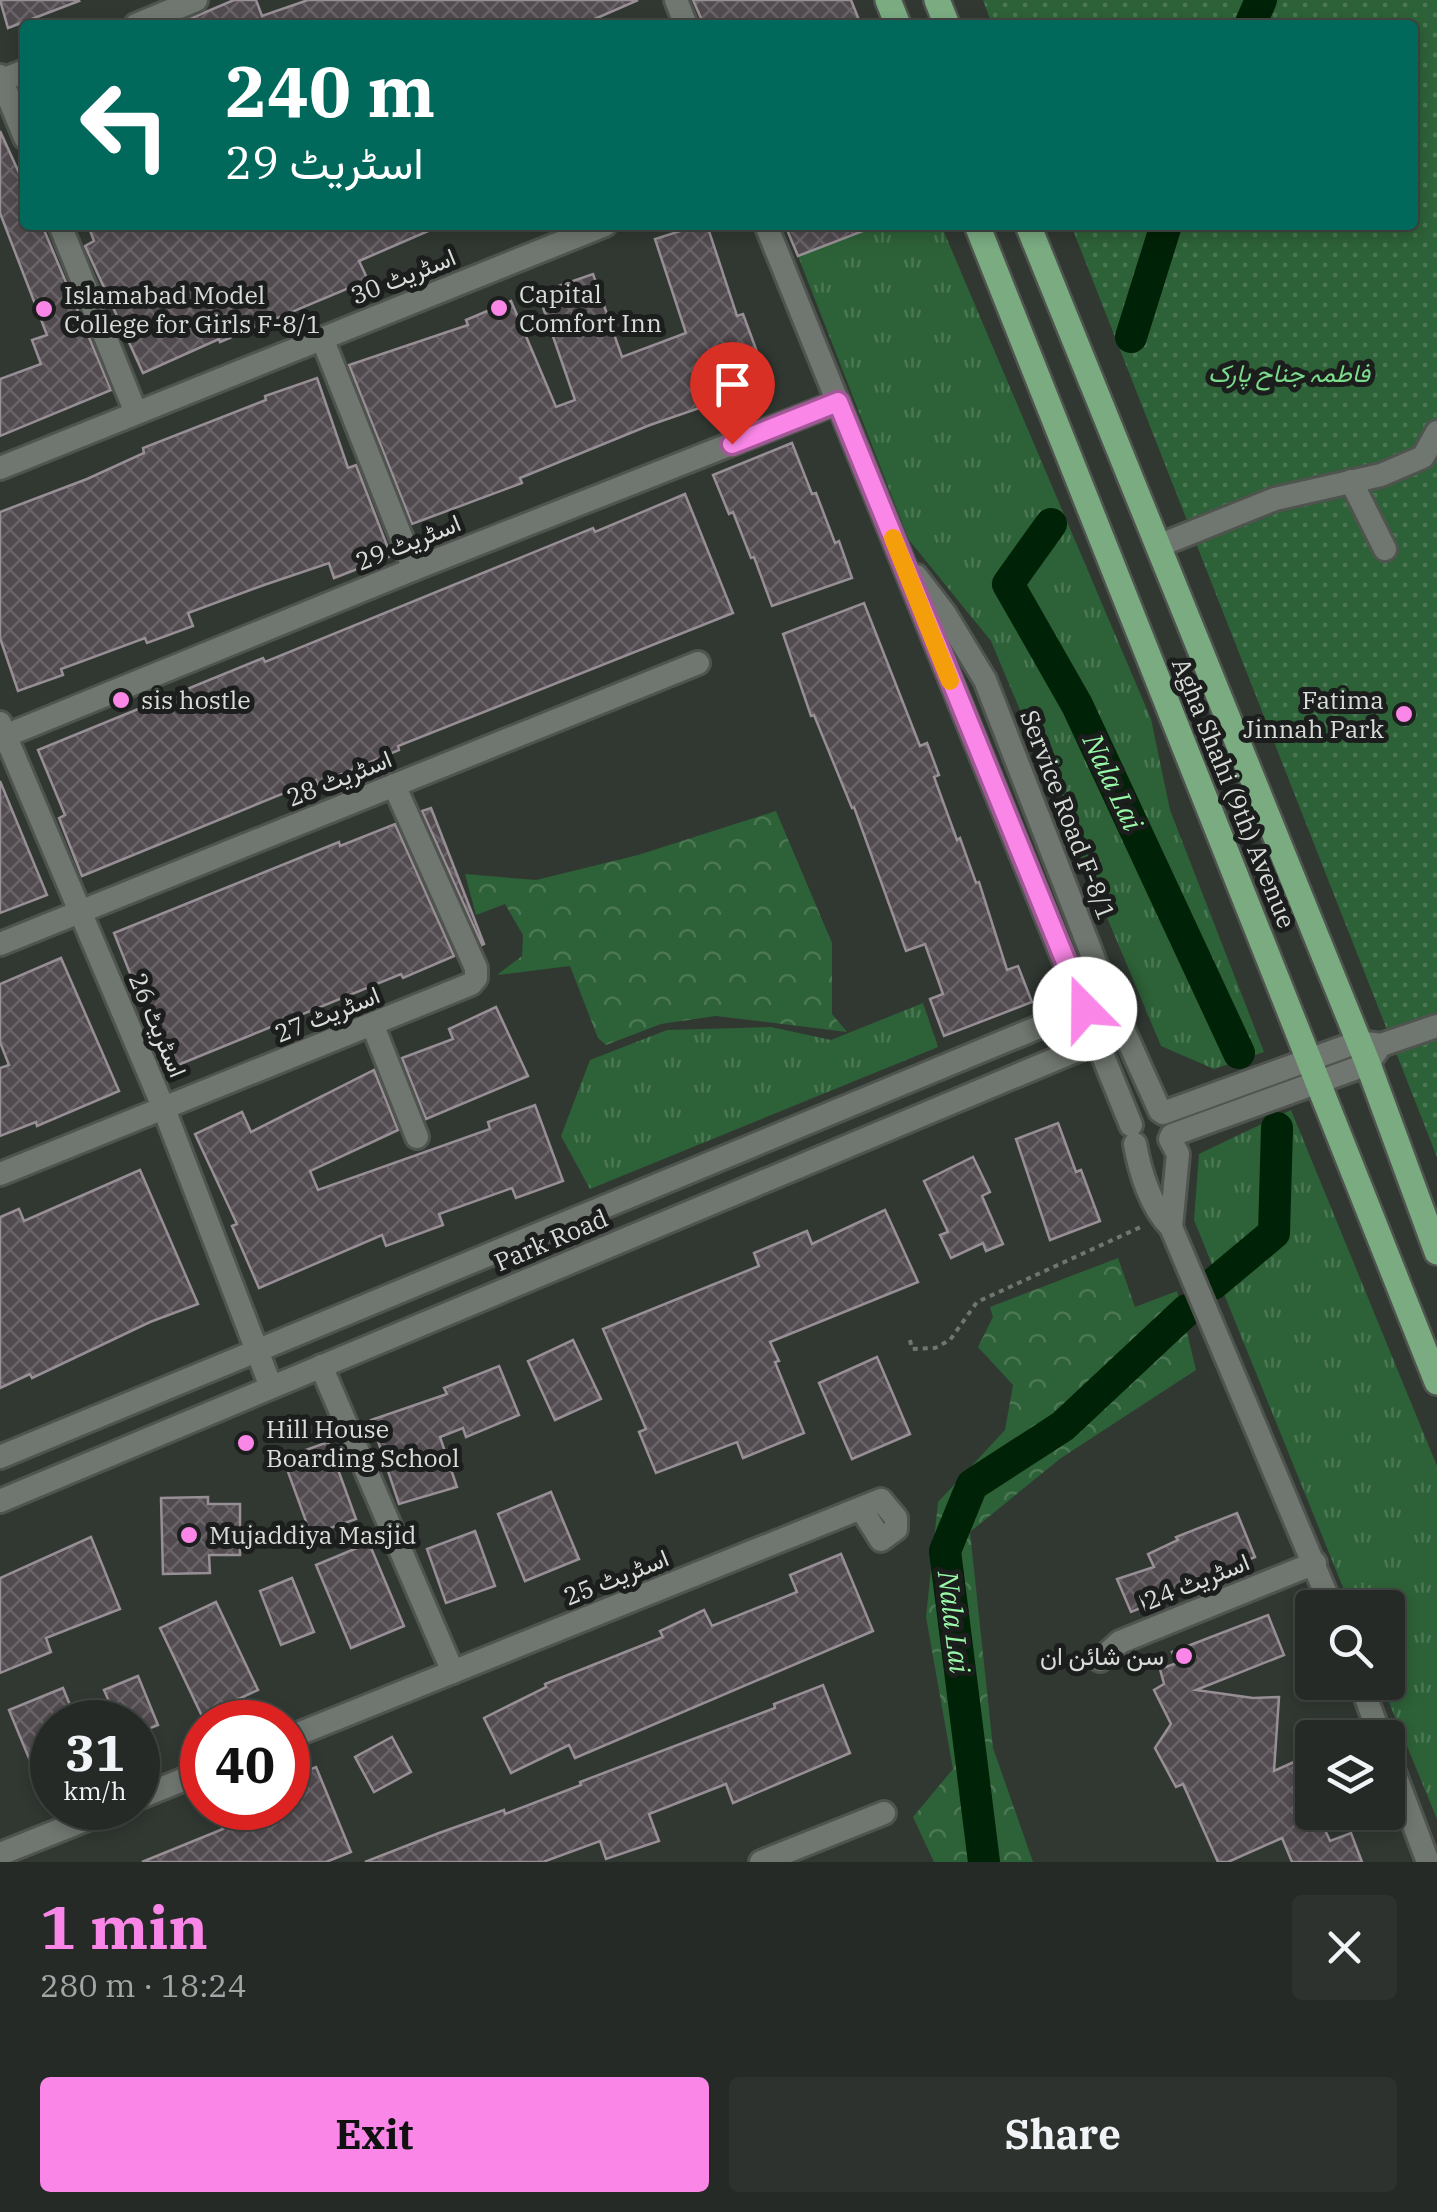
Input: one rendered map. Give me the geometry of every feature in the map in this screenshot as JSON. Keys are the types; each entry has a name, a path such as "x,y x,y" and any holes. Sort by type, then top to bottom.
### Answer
{"main road":[{"name":"Agha Shahi (9th) Avenue","path":"980,230 1437,1382"},
{"name":"Agha Shahi (9th) Avenue","path":"1030,230 1369,1050 1437,1252"}],"street":[{"path":"148,20 196,0"},
{"path":"1,78 20,126"},
{"path":"62,230 136,414"},
{"name":"اسٹریٹ 30","path":"0,468 592,230"},
{"name":"Service Road F-8/1","path":"768,230 1098,1041 1133,1135 1139,1163 1325,1590"},
{"path":"322,338 414,569"},
{"name":"اسٹریٹ 29","path":"2,732 838,402"},
{"path":"1158,546 1275,498 1380,474 1424,457 1437,432"},
{"path":"1351,481 1385,549"},
{"name":"Service Road F-8/1","path":"899,554 945,614 985,680 1123,1032 1178,1154 1166,1222"},
{"name":"اسٹریٹ 28","path":"0,944 698,663"},
{"name":"اسٹریٹ 26","path":"2,732 164,1110 271,1386"},
{"name":"اسٹریٹ 27","path":"0,1174 471,984 476,968 394,786"},
{"name":"Park Road","path":"0,1457 1110,998"},
{"path":"372,1026 417,1137"},
{"path":"1166,1125 1157,1151 1145,1150 1133,1135 1142,1112 1166,1125 1437,1026"},
{"name":"Park Road","path":"0,1501 1123,1032"},
{"path":"321,1366 453,1672"},
{"name":"اسٹریٹ 25","path":"310,1729 881,1500 896,1518 896,1529 881,1540 862,1510"},
{"name":"اسٹریٹ 24ا","path":"1100,1660 1120,1642 1315,1563"},
{"path":"1405,1801 1428,1862"},
{"path":"762,1862 884,1813"},
{"path":"0,1854 60,1830"}],"path":[{"path":"910,1340 912,1349 935,1348 950,1340 977,1302 1166,1222"}],"green space":[{"name":"فاطمہ جناح پارک","path":"983,0 1437,0 1437,1157 1073,230 1418,230 1418,20 990,20"},
{"path":"867,230 943,230 1151,719 1170,810 1264,1052 1214,1069 1161,1046 991,641 909,540 798,256"},
{"path":"776,811 832,943 832,1014 847,1032 716,1016 661,1024 606,1045 598,1038 570,966 497,975 522,956 523,935 505,904 476,915 465,874 536,880 638,855"},
{"path":"923,1003 938,1047 590,1189 561,1136 590,1060 667,1030 771,1027 831,1040"},
{"path":"1291,1110 1437,1466 1437,1819 1405,1741 1405,1720 1396,1720 1388,1700 1405,1700 1405,1590 1344,1590 1194,1220 1199,1154"},
{"path":"1118,1258 1135,1307 1177,1291 1196,1370 1061,1458 970,1532 993,1748 1033,1862 934,1862 913,1817 953,1769 926,1617 938,1502 1005,1430 1013,1385 978,1347 993,1317 990,1307"}],"building":[{"path":"0,0 79,1 20,20 8,28"},
{"path":"234,0 256,0 262,16 308,0 638,0 592,20 187,20"},
{"path":"693,0 851,0 859,20 702,20"},
{"name":"Islamabad Model College for Girls F-8/1","path":"0,131 20,175 20,230 44,230 111,390 0,436 0,379 41,364 32,340 47,335 0,213"},
{"path":"90,230 430,230 359,261 368,280 143,373 85,246 94,241"},
{"path":"683,230 709,230 737,316 743,314 769,384 650,425 520,478 522,483 412,524 349,365 468,325 466,320 511,301 556,407 575,400 538,293 593,274 622,357 686,333 655,239"},
{"path":"787,230 866,230 798,256"},
{"path":"317,378 348,468 356,465 391,556 334,578 329,563 264,585 188,613 193,626 147,643 145,638 61,669 63,675 18,691 0,638 0,512 87,479 144,453 143,448 266,400 265,396"},
{"path":"792,443 835,543 839,541 852,578 772,606 754,557 751,558 733,512 729,514 713,475"},
{"path":"685,494 733,613 398,746 399,750 318,784 316,780 82,876 59,818 65,815 38,750"},
{"path":"864,603 920,746 927,743 939,775 934,777 957,840 960,838 976,883 979,882 1007,970 1018,966 1032,1002 944,1036 930,999 943,994 925,944 906,951 854,807 814,715 811,716 783,634"},
{"path":"0,781 47,895 0,913"},
{"path":"431,808 484,944 482,945 422,811"},
{"path":"395,824 454,956 168,1069 114,933 339,842 340,846"},
{"path":"61,958 119,1091 37,1126 36,1122 0,1136 0,1068 9,1065 0,1042 0,984"},
{"path":"496,1007 528,1076 426,1119 402,1058 453,1039 449,1029"},
{"path":"374,1070 398,1130 310,1171 318,1190 490,1129 488,1122 535,1105 563,1181 516,1198 512,1188 439,1214 443,1225 386,1246 382,1235 259,1288 232,1226 237,1224 195,1134 242,1112 251,1132"},
{"path":"1058,1123 1100,1221 1050,1240 1016,1139"},
{"path":"973,1157 990,1192 982,1196 1003,1244 986,1251 983,1243 951,1258 940,1235 948,1232 924,1181"},
{"path":"140,1170 198,1304 150,1322 32,1378 30,1374 0,1388 0,1217 19,1209 24,1221"},
{"path":"885,1210 918,1282 770,1342 804,1433 743,1458 737,1442 656,1473 639,1432 646,1429 603,1329 759,1266 754,1253 807,1231 812,1244"},
{"path":"573,1340 601,1399 555,1420 528,1361"},
{"path":"877,1357 910,1434 852,1459 819,1383"},
{"path":"499,1366 519,1415 466,1437 463,1428 440,1437 457,1487 399,1504 371,1420 447,1394 444,1388"},
{"path":"328,1442 356,1519 311,1535 283,1458"},
{"path":"551,1492 579,1559 525,1581 498,1514"},
{"path":"208,1497 208,1504 240,1504 240,1555 209,1555 210,1573 163,1574 161,1498"},
{"path":"1237,1513 1255,1557 1223,1570 1227,1582 1213,1588 1210,1580 1131,1612 1117,1579 1154,1567 1148,1554 1178,1540 1176,1537"},
{"path":"475,1531 495,1586 446,1603 427,1549"},
{"path":"91,1537 120,1609 46,1638 51,1652 0,1673 0,1578"},
{"path":"369,1543 404,1626 351,1648 316,1565"},
{"path":"841,1554 873,1631 575,1758 569,1745 511,1773 484,1718 546,1687 545,1684 663,1637 660,1631 704,1610 712,1626 797,1592 790,1575"},
{"path":"292,1578 314,1632 281,1645 260,1591"},
{"path":"216,1602 258,1690 236,1700 194,1700 160,1628"},
{"path":"1268,1615 1284,1655 1196,1690 1253,1698 1279,1697 1274,1771 1295,1764 1295,1830 1325,1830 1330,1841 1351,1833 1362,1862 1292,1862 1282,1838 1228,1862 1218,1862 1183,1784 1176,1787 1155,1748 1171,1724 1154,1690 1164,1684 1160,1669 1177,1663 1172,1652"},
{"path":"138,1676 148,1700 108,1700 104,1690"},
{"path":"823,1685 850,1753 733,1803 726,1784 649,1814 659,1841 606,1859 600,1841 543,1862 365,1862 581,1785 580,1782 775,1708 774,1704"},
{"path":"63,1688 68,1700 34,1700"},
{"path":"30,1701 30,1761 9,1710"},
{"path":"392,1737 411,1772 374,1792 355,1757"},
{"path":"316,1767 351,1852 326,1862 142,1862 221,1830 310,1830 310,1769"}],"waterway":[{"name":"Nala Lai","path":"1252,20 1261,0"},
{"name":"Nala Lai","path":"1131,337 1164,230"},
{"name":"Nala Lai","path":"1051,524 1008,584 1077,705 1239,1053"},
{"name":"Nala Lai","path":"1213,1284 1274,1233 1277,1128"},
{"name":"Nala Lai","path":"984,1862 945,1551 972,1485 1063,1426 1187,1310"}],"slow traffic":[{"path":"893,538 950,681"}],"place":[{"name":"Capital Comfort Inn","path":"499,308"},
{"name":"Islamabad Model College for Girls F-8/1","path":"44,309"},
{"name":"sis hostle","path":"121,700"},
{"name":"Fatima Jinnah Park","path":"1404,714"},
{"name":"Hill House Boarding School","path":"246,1443"},
{"name":"Mujaddiya Masjid","path":"189,1535"},
{"name":"سن شائن ان","path":"1184,1656"}],"route":[{"path":"732,444 838,402 1085,1009"}]}
